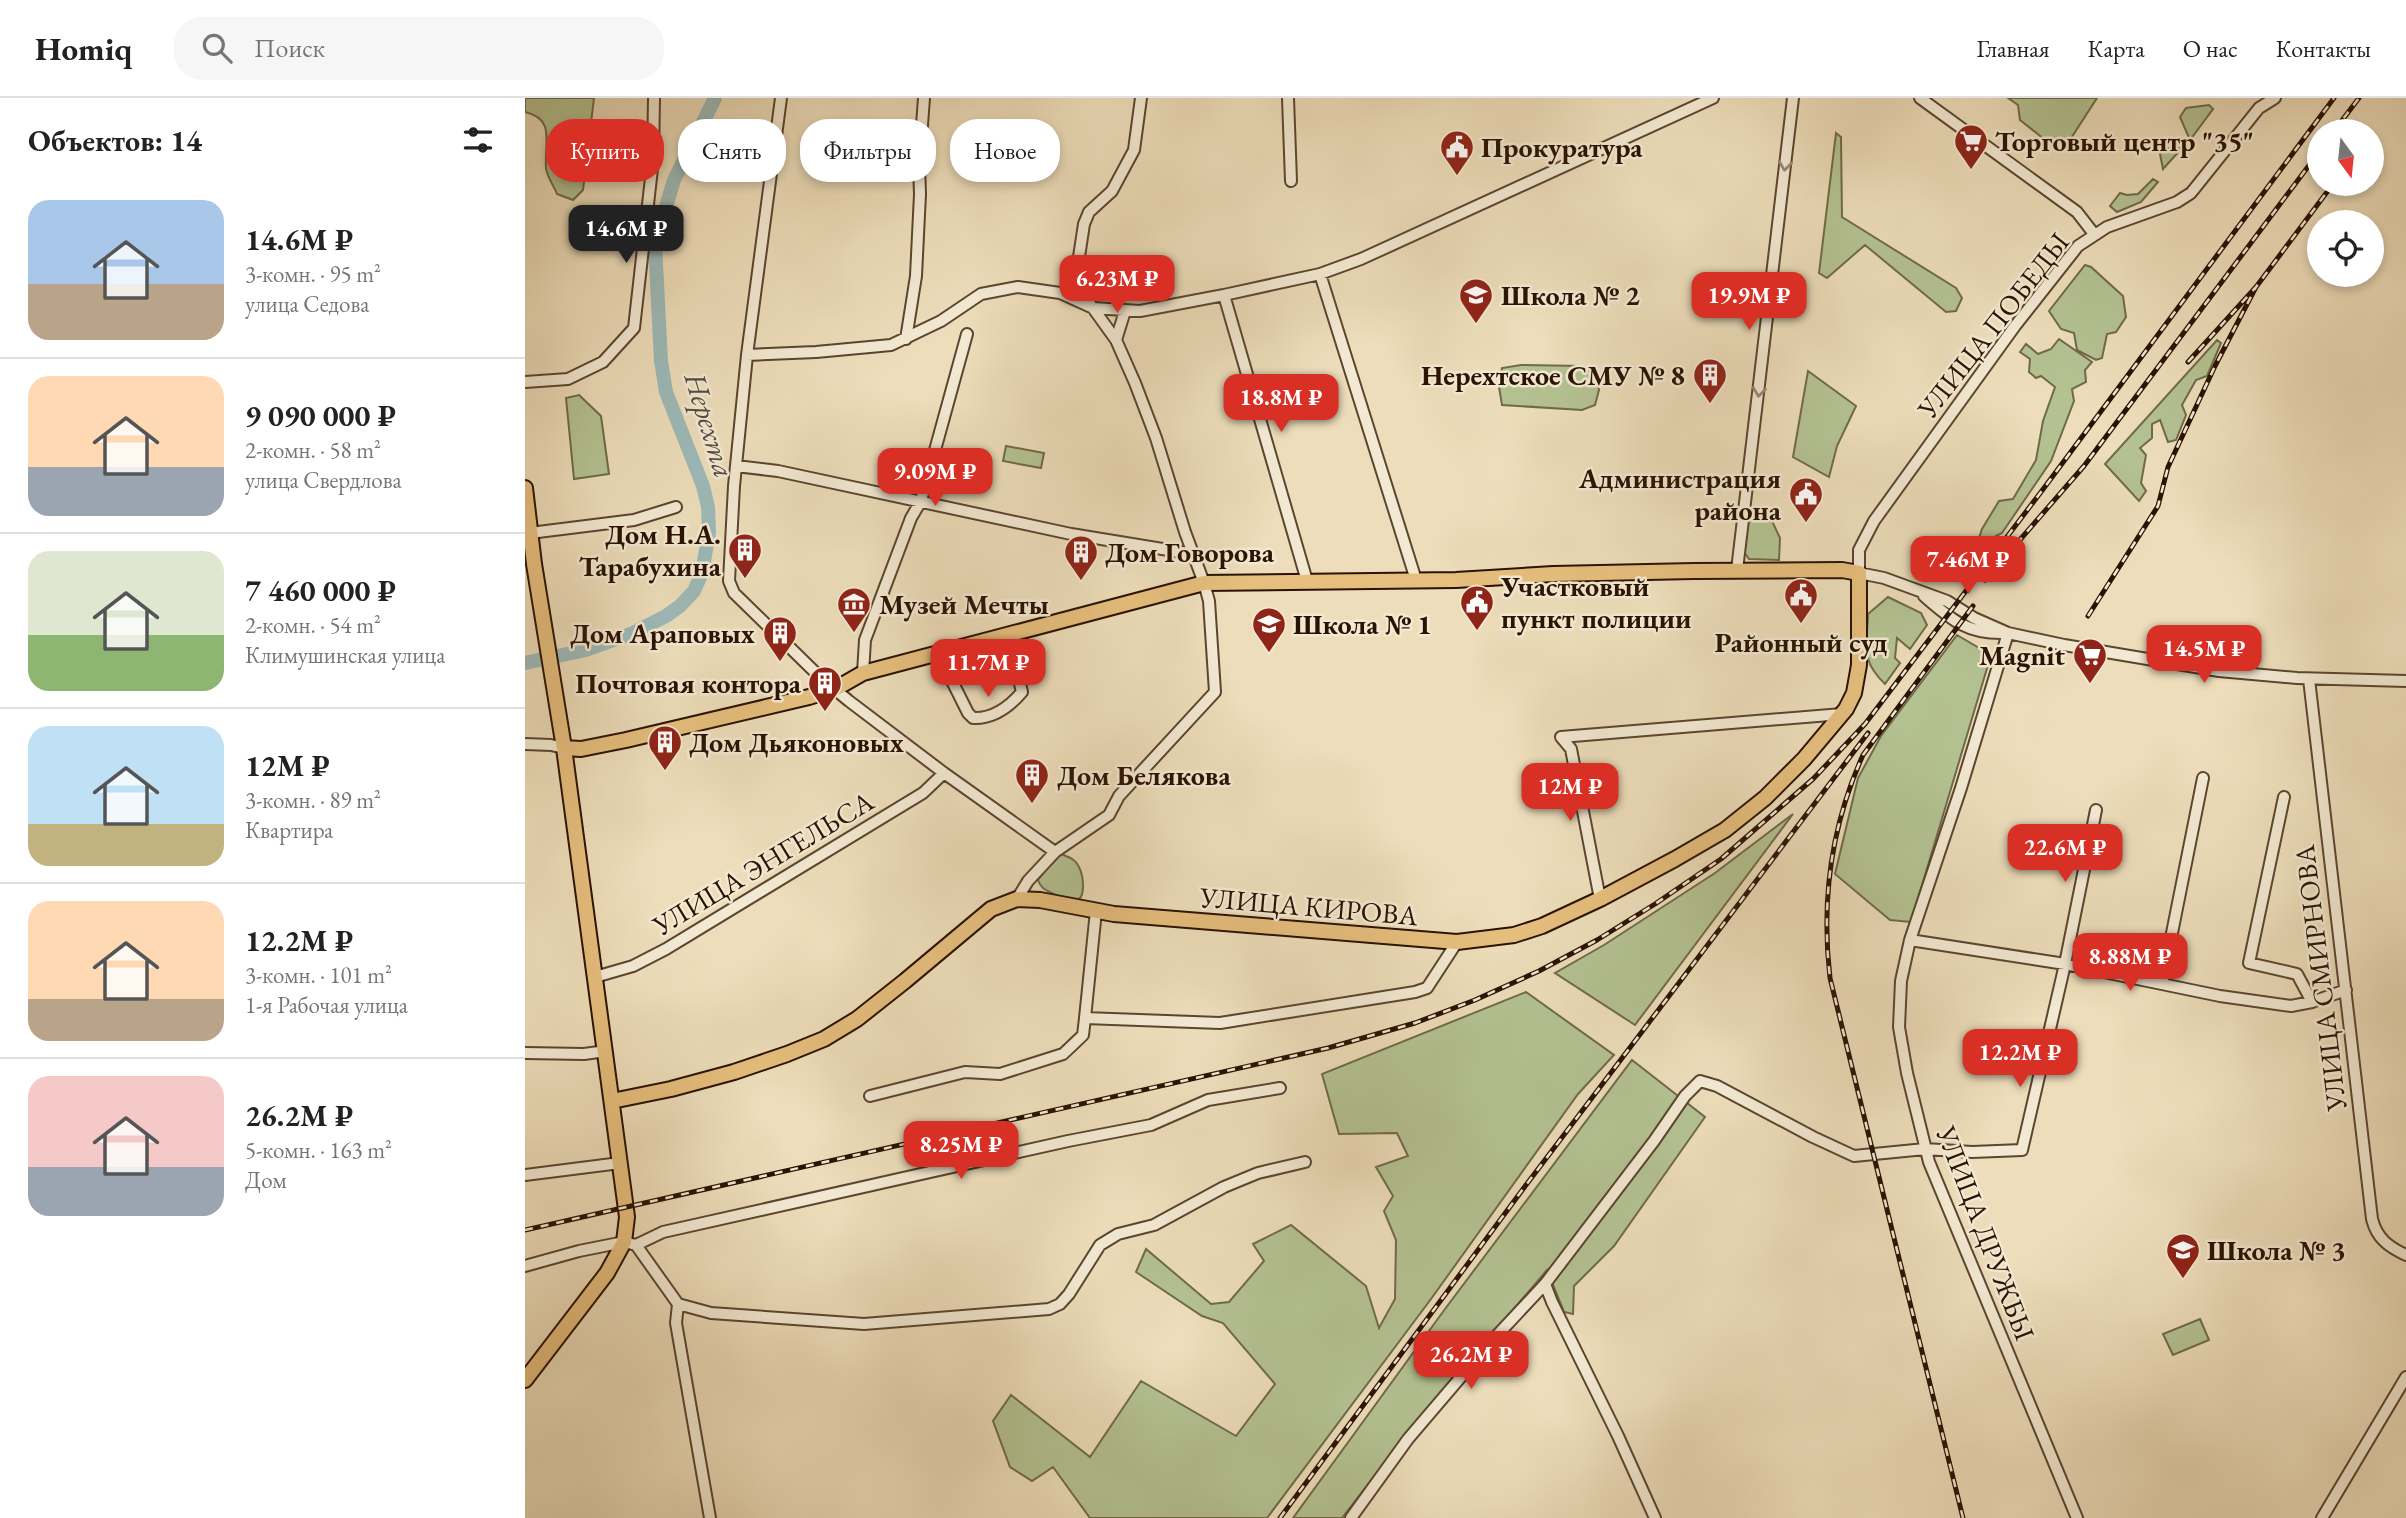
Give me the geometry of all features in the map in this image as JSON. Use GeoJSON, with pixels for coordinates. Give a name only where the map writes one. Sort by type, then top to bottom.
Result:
{"type":"FeatureCollection","features":[{"type":"Feature","properties":{"kind":"main road"},"geometry":{"type":"LineString","coordinates":[[525,488],[596,977],[630,1244],[525,1380]]}},
{"type":"Feature","properties":{"kind":"main road"},"geometry":{"type":"LineString","coordinates":[[564,748],[581,749],[626,740],[809,697],[835,689],[863,673],[1204,583],[1480,579],[1553,574],[1737,570],[1842,570],[1859,573]]}},
{"type":"Feature","properties":{"kind":"main road","name":"УЛИЦА КИРОВА"},"geometry":{"type":"LineString","coordinates":[[1017,899],[1030,898],[1095,911],[1243,926],[1457,942],[1514,935],[1542,926],[1600,899],[1725,830],[1765,798],[1804,759],[1842,713],[1854,693],[1859,665],[1859,573]]}},
{"type":"Feature","properties":{"kind":"main road"},"geometry":{"type":"LineString","coordinates":[[612,1101],[734,1072],[824,1039],[857,1019],[991,909],[1017,899]]}},
{"type":"Feature","properties":{"kind":"street"},"geometry":{"type":"LineString","coordinates":[[654,98],[654,119]]}},
{"type":"Feature","properties":{"kind":"street"},"geometry":{"type":"LineString","coordinates":[[781,98],[747,355],[736,466],[730,587],[835,689],[944,773],[1055,852]]}},
{"type":"Feature","properties":{"kind":"street"},"geometry":{"type":"LineString","coordinates":[[907,339],[916,276],[924,98]]}},
{"type":"Feature","properties":{"kind":"street"},"geometry":{"type":"LineString","coordinates":[[1017,899],[1028,881],[1055,852],[1109,815],[1119,796],[1215,692],[1209,601],[1204,583],[1156,438],[1116,340],[1079,284],[1077,270],[1084,225],[1089,212],[1112,191],[1134,150],[1141,98]]}},
{"type":"Feature","properties":{"kind":"street"},"geometry":{"type":"LineString","coordinates":[[1288,98],[1291,181]]}},
{"type":"Feature","properties":{"kind":"street"},"geometry":{"type":"LineString","coordinates":[[747,355],[891,345],[941,321],[981,294],[1018,287],[1060,293],[1093,308],[1140,311],[1320,274],[1361,259],[1713,98]]}},
{"type":"Feature","properties":{"kind":"street"},"geometry":{"type":"LineString","coordinates":[[1737,570],[1793,98]]}},
{"type":"Feature","properties":{"kind":"street"},"geometry":{"type":"LineString","coordinates":[[1920,98],[2077,212],[2094,234]]}},
{"type":"Feature","properties":{"kind":"street","name":"УЛИЦА ПОБЕДЫ"},"geometry":{"type":"LineString","coordinates":[[1859,573],[1859,550],[1874,521],[2015,327],[2078,246],[2106,227],[2177,202],[2191,193],[2259,108],[2275,98]]}},
{"type":"Feature","properties":{"kind":"street"},"geometry":{"type":"LineString","coordinates":[[525,382],[568,379],[603,362],[634,328],[650,182]]}},
{"type":"Feature","properties":{"kind":"street"},"geometry":{"type":"LineString","coordinates":[[1320,274],[1416,580]]}},
{"type":"Feature","properties":{"kind":"street"},"geometry":{"type":"LineString","coordinates":[[1224,295],[1307,581]]}},
{"type":"Feature","properties":{"kind":"street"},"geometry":{"type":"LineString","coordinates":[[1116,340],[1125,311]]}},
{"type":"Feature","properties":{"kind":"street"},"geometry":{"type":"LineString","coordinates":[[863,673],[865,640],[911,518],[921,501],[967,334]]}},
{"type":"Feature","properties":{"kind":"street"},"geometry":{"type":"LineString","coordinates":[[736,466],[778,471],[1071,534],[1193,554]]}},
{"type":"Feature","properties":{"kind":"street"},"geometry":{"type":"LineString","coordinates":[[530,533],[634,520],[676,507]]}},
{"type":"Feature","properties":{"kind":"street"},"geometry":{"type":"LineString","coordinates":[[1859,573],[1916,589],[1958,625],[1982,633],[2008,633],[2218,671],[2309,679],[2406,681]]}},
{"type":"Feature","properties":{"kind":"street","name":"УЛИЦА ДРУЖБЫ"},"geometry":{"type":"LineString","coordinates":[[2008,633],[1961,788],[1910,940],[1901,981],[1899,1027],[1925,1149],[1944,1202],[2077,1518]]}},
{"type":"Feature","properties":{"kind":"street"},"geometry":{"type":"LineString","coordinates":[[938,653],[968,713],[973,718],[980,718],[1005,709],[1022,692],[1007,634]]}},
{"type":"Feature","properties":{"kind":"street","name":"УЛИЦА СМИРНОВА"},"geometry":{"type":"LineString","coordinates":[[2309,679],[2372,1219],[2374,1230],[2381,1240],[2406,1255]]}},
{"type":"Feature","properties":{"kind":"street"},"geometry":{"type":"LineString","coordinates":[[1600,899],[1571,749],[1561,737],[1842,713]]}},
{"type":"Feature","properties":{"kind":"street"},"geometry":{"type":"LineString","coordinates":[[525,744],[564,748]]}},
{"type":"Feature","properties":{"kind":"street","name":"УЛИЦА ЭНГЕЛЬСА"},"geometry":{"type":"LineString","coordinates":[[596,977],[633,965],[676,943],[923,793],[944,773]]}},
{"type":"Feature","properties":{"kind":"street"},"geometry":{"type":"LineString","coordinates":[[2162,984],[2203,778]]}},
{"type":"Feature","properties":{"kind":"street"},"geometry":{"type":"LineString","coordinates":[[2284,797],[2249,963],[2297,974],[2312,1002]]}},
{"type":"Feature","properties":{"kind":"street"},"geometry":{"type":"LineString","coordinates":[[1351,1518],[1408,1439],[1545,1284],[1685,1096],[1700,1081],[1717,1086],[1813,1138],[1854,1156],[1925,1149],[1972,1152],[2022,1150],[2066,964],[2096,810]]}},
{"type":"Feature","properties":{"kind":"street"},"geometry":{"type":"LineString","coordinates":[[870,1096],[965,1072],[1000,1074],[1063,1054],[1083,1035],[1095,911]]}},
{"type":"Feature","properties":{"kind":"street"},"geometry":{"type":"LineString","coordinates":[[1910,940],[2066,964],[2220,996],[2291,1006],[2346,990]]}},
{"type":"Feature","properties":{"kind":"street"},"geometry":{"type":"LineString","coordinates":[[1084,1018],[1220,1023],[1415,992],[1427,988],[1457,942]]}},
{"type":"Feature","properties":{"kind":"street"},"geometry":{"type":"LineString","coordinates":[[525,1054],[584,1054],[606,1051]]}},
{"type":"Feature","properties":{"kind":"street"},"geometry":{"type":"LineString","coordinates":[[525,1266],[579,1251],[630,1244],[663,1233],[1042,1146],[1151,1125],[1208,1100],[1280,1088]]}},
{"type":"Feature","properties":{"kind":"street"},"geometry":{"type":"LineString","coordinates":[[630,1244],[678,1304],[711,1312],[864,1324],[1049,1309],[1060,1304],[1069,1294],[1100,1245],[1118,1234],[1154,1225],[1224,1187],[1258,1173],[1304,1162]]}},
{"type":"Feature","properties":{"kind":"street"},"geometry":{"type":"LineString","coordinates":[[525,1175],[620,1163]]}},
{"type":"Feature","properties":{"kind":"street"},"geometry":{"type":"LineString","coordinates":[[1545,1284],[1655,1518]]}},
{"type":"Feature","properties":{"kind":"street"},"geometry":{"type":"LineString","coordinates":[[678,1304],[676,1323],[711,1518]]}},
{"type":"Feature","properties":{"kind":"street"},"geometry":{"type":"LineString","coordinates":[[2322,1518],[2402,1391],[2406,1377]]}},
{"type":"Feature","properties":{"kind":"green space"},"geometry":{"type":"Polygon","coordinates":[[[525,98],[594,98],[591,119],[546,119],[546,133],[541,120],[525,112],[525,98]]]}},
{"type":"Feature","properties":{"kind":"green space"},"geometry":{"type":"Polygon","coordinates":[[[2008,98],[2097,98],[2066,146],[2054,147],[2020,120],[2018,105],[2008,98]]]}},
{"type":"Feature","properties":{"kind":"green space"},"geometry":{"type":"Polygon","coordinates":[[[2209,105],[2213,109],[2190,140],[2180,117],[2186,108],[2209,105]]]}},
{"type":"Feature","properties":{"kind":"green space"},"geometry":{"type":"Polygon","coordinates":[[[1836,133],[1841,137],[1842,217],[1956,288],[1962,298],[1956,311],[1946,312],[1865,245],[1827,278],[1819,273],[1836,133]]]}},
{"type":"Feature","properties":{"kind":"green space"},"geometry":{"type":"Polygon","coordinates":[[[2182,148],[2163,169],[2159,149],[2182,148]]]}},
{"type":"Feature","properties":{"kind":"green space"},"geometry":{"type":"Polygon","coordinates":[[[2153,179],[2158,182],[2141,202],[2117,212],[2110,206],[2120,193],[2138,194],[2153,179]]]}},
{"type":"Feature","properties":{"kind":"green space"},"geometry":{"type":"Polygon","coordinates":[[[551,182],[584,182],[583,190],[573,200],[557,194],[551,182]]]}},
{"type":"Feature","properties":{"kind":"green space"},"geometry":{"type":"Polygon","coordinates":[[[2085,265],[2091,267],[2123,296],[2126,317],[2116,332],[2107,334],[2102,358],[2096,360],[2077,350],[2074,333],[2061,329],[2049,311],[2085,265]]]}},
{"type":"Feature","properties":{"kind":"green space"},"geometry":{"type":"Polygon","coordinates":[[[2059,339],[2092,362],[2085,370],[2086,382],[2072,389],[2074,401],[2051,461],[2002,533],[1996,536],[1982,562],[1968,571],[1982,529],[1999,501],[2013,499],[2036,460],[2043,421],[2055,387],[2041,376],[2036,378],[2029,372],[2030,359],[2020,352],[2026,344],[2038,354],[2051,349],[2059,339]]]}},
{"type":"Feature","properties":{"kind":"green space"},"geometry":{"type":"Polygon","coordinates":[[[2217,340],[2221,343],[2207,376],[2196,380],[2182,405],[2186,415],[2176,440],[2168,442],[2160,420],[2152,424],[2152,438],[2140,448],[2146,455],[2141,483],[2146,491],[2139,501],[2105,464],[2217,340]]]}},
{"type":"Feature","properties":{"kind":"green space"},"geometry":{"type":"Polygon","coordinates":[[[1521,365],[1582,366],[1596,374],[1599,390],[1595,405],[1582,410],[1502,405],[1499,387],[1502,368],[1521,365]]]}},
{"type":"Feature","properties":{"kind":"green space"},"geometry":{"type":"Polygon","coordinates":[[[1808,371],[1856,406],[1837,446],[1829,477],[1793,457],[1808,371]]]}},
{"type":"Feature","properties":{"kind":"green space"},"geometry":{"type":"Polygon","coordinates":[[[579,395],[601,416],[609,474],[574,479],[566,398],[579,395]]]}},
{"type":"Feature","properties":{"kind":"green space"},"geometry":{"type":"Polygon","coordinates":[[[1006,446],[1044,453],[1041,468],[1003,461],[1006,446]]]}},
{"type":"Feature","properties":{"kind":"green space"},"geometry":{"type":"Polygon","coordinates":[[[1748,519],[1772,521],[1780,538],[1779,560],[1749,559],[1744,552],[1748,519]]]}},
{"type":"Feature","properties":{"kind":"green space"},"geometry":{"type":"Polygon","coordinates":[[[1888,597],[1921,613],[1927,625],[1910,649],[1897,638],[1895,658],[1900,663],[1885,684],[1868,660],[1866,644],[1868,614],[1888,597]]]}},
{"type":"Feature","properties":{"kind":"green space"},"geometry":{"type":"Polygon","coordinates":[[[1957,635],[1991,655],[1911,922],[1890,920],[1835,874],[1858,778],[1881,736],[1957,635]]]}},
{"type":"Feature","properties":{"kind":"green space"},"geometry":{"type":"Polygon","coordinates":[[[1793,814],[1635,1025],[1555,973],[1604,945],[1715,873],[1793,814]]]}},
{"type":"Feature","properties":{"kind":"green space"},"geometry":{"type":"Polygon","coordinates":[[[1061,854],[1078,864],[1083,891],[1075,901],[1046,890],[1038,880],[1056,856],[1061,854]]]}},
{"type":"Feature","properties":{"kind":"green space"},"geometry":{"type":"Polygon","coordinates":[[[1526,992],[1614,1055],[1578,1094],[1431,1299],[1267,1518],[1090,1518],[1053,1467],[1032,1481],[1010,1467],[993,1421],[1011,1395],[1090,1457],[1141,1381],[1236,1436],[1275,1384],[1223,1323],[1202,1316],[1136,1272],[1146,1249],[1211,1304],[1229,1302],[1264,1261],[1253,1244],[1291,1225],[1366,1286],[1379,1328],[1395,1299],[1396,1240],[1384,1211],[1393,1196],[1376,1167],[1408,1156],[1397,1133],[1339,1134],[1322,1074],[1526,992]]]}},
{"type":"Feature","properties":{"kind":"green space"},"geometry":{"type":"Polygon","coordinates":[[[1632,1060],[1705,1117],[1614,1246],[1574,1286],[1573,1314],[1564,1312],[1547,1270],[1406,1435],[1342,1518],[1293,1518],[1445,1309],[1632,1060]]]}},
{"type":"Feature","properties":{"kind":"green space"},"geometry":{"type":"Polygon","coordinates":[[[2200,1319],[2209,1340],[2173,1355],[2163,1334],[2200,1319]]]}},
{"type":"Feature","properties":{"kind":"waterway","name":"Нерехта"},"geometry":{"type":"LineString","coordinates":[[525,663],[586,650],[633,633],[680,606],[694,591],[702,573],[709,532],[708,507],[703,486],[666,392],[661,361],[655,244],[674,180],[715,98]]}},
{"type":"Feature","properties":{"kind":"railway"},"geometry":{"type":"LineString","coordinates":[[525,1230],[1328,1048],[1415,1023],[1539,971],[1597,940],[1655,904],[1721,859],[1813,779],[1865,724],[2334,98]]}},
{"type":"Feature","properties":{"kind":"railway"},"geometry":{"type":"LineString","coordinates":[[2343,119],[2359,98]]}},
{"type":"Feature","properties":{"kind":"railway"},"geometry":{"type":"LineString","coordinates":[[1985,580],[2084,466],[2307,168]]}},
{"type":"Feature","properties":{"kind":"railway"},"geometry":{"type":"LineString","coordinates":[[2188,362],[2256,287],[2324,196]]}},
{"type":"Feature","properties":{"kind":"railway"},"geometry":{"type":"LineString","coordinates":[[2088,616],[2158,506],[2168,467],[2215,366],[2256,287]]}},
{"type":"Feature","properties":{"kind":"railway"},"geometry":{"type":"LineString","coordinates":[[1963,1518],[1830,978],[1827,921],[1836,836],[1863,755],[1973,606]]}},
{"type":"Feature","properties":{"kind":"railway"},"geometry":{"type":"LineString","coordinates":[[1280,1518],[1526,1185],[1868,733]]}},
{"type":"Feature","properties":{"kind":"place","name":"Торговый центр \"35\""},"geometry":{"type":"Point","coordinates":[1971,171]}},
{"type":"Feature","properties":{"kind":"place","name":"Прокуратура"},"geometry":{"type":"Point","coordinates":[1457,177]}},
{"type":"Feature","properties":{"kind":"place","name":"Школа № 2"},"geometry":{"type":"Point","coordinates":[1476,325]}},
{"type":"Feature","properties":{"kind":"place","name":"Нерехтское СМУ № 8"},"geometry":{"type":"Point","coordinates":[1710,405]}},
{"type":"Feature","properties":{"kind":"place","name":"Администрация района"},"geometry":{"type":"Point","coordinates":[1806,524]}},
{"type":"Feature","properties":{"kind":"place","name":"Дом Н.А. Тарабухина"},"geometry":{"type":"Point","coordinates":[745,580]}},
{"type":"Feature","properties":{"kind":"place","name":"Дом Говорова"},"geometry":{"type":"Point","coordinates":[1081,582]}},
{"type":"Feature","properties":{"kind":"place","name":"Районный суд"},"geometry":{"type":"Point","coordinates":[1801,625]}},
{"type":"Feature","properties":{"kind":"place","name":"Участковый пункт полиции"},"geometry":{"type":"Point","coordinates":[1477,632]}},
{"type":"Feature","properties":{"kind":"place","name":"Музей Мечты"},"geometry":{"type":"Point","coordinates":[854,634]}},
{"type":"Feature","properties":{"kind":"place","name":"Школа № 1"},"geometry":{"type":"Point","coordinates":[1269,654]}},
{"type":"Feature","properties":{"kind":"place","name":"Дом Араповых"},"geometry":{"type":"Point","coordinates":[780,663]}},
{"type":"Feature","properties":{"kind":"place","name":"Magnit"},"geometry":{"type":"Point","coordinates":[2090,685]}},
{"type":"Feature","properties":{"kind":"place","name":"Почтовая контора"},"geometry":{"type":"Point","coordinates":[825,713]}},
{"type":"Feature","properties":{"kind":"place","name":"Дом Дьяконовых"},"geometry":{"type":"Point","coordinates":[665,772]}},
{"type":"Feature","properties":{"kind":"place","name":"Дом Белякова"},"geometry":{"type":"Point","coordinates":[1032,805]}},
{"type":"Feature","properties":{"kind":"place","name":"Школа № 3"},"geometry":{"type":"Point","coordinates":[2183,1280]}}]}
